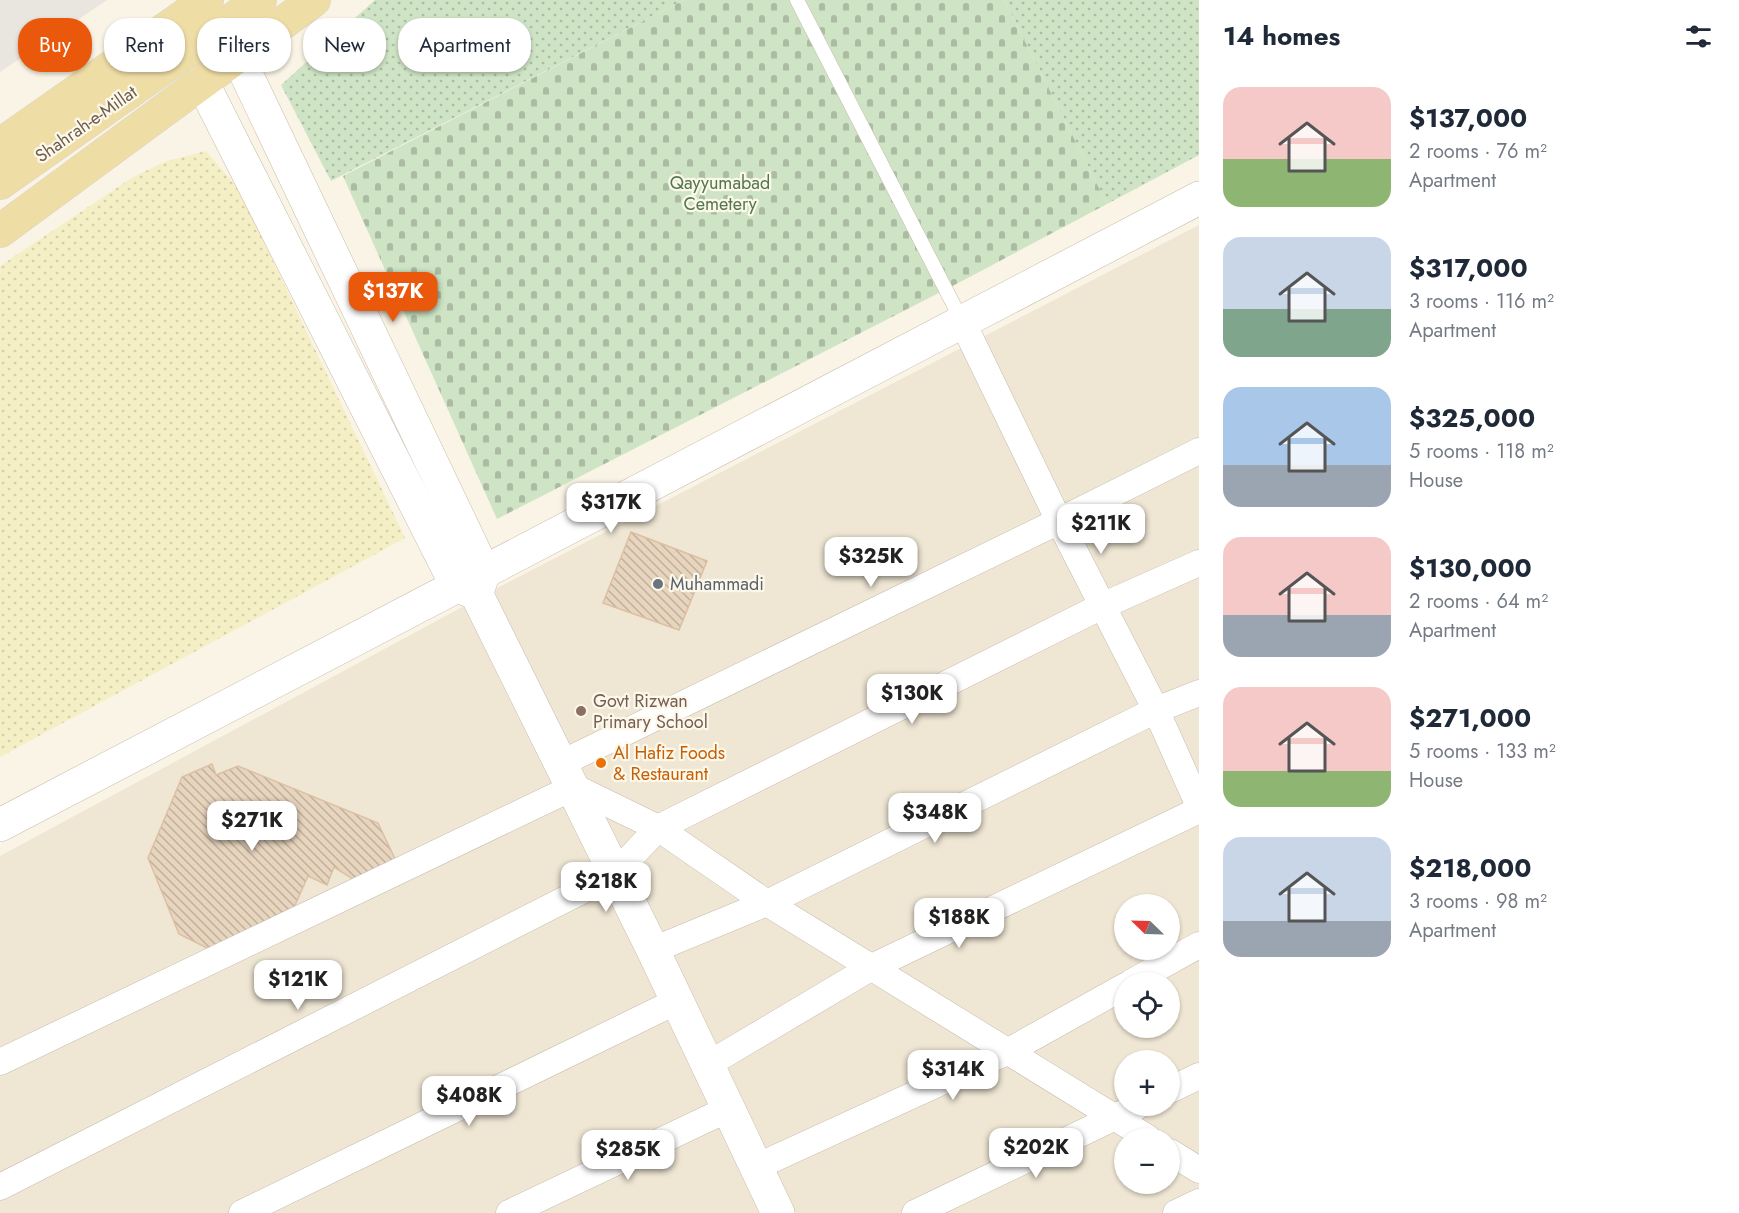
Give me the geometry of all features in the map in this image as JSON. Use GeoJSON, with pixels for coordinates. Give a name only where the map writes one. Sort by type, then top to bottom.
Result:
{"type":"FeatureCollection","features":[{"type":"Feature","properties":{"kind":"main road"},"geometry":{"type":"LineString","coordinates":[[0,145],[207,0]]}},
{"type":"Feature","properties":{"kind":"main road","name":"Shahrah-e-Millat"},"geometry":{"type":"LineString","coordinates":[[0,183],[260,0]]}},
{"type":"Feature","properties":{"kind":"main road"},"geometry":{"type":"LineString","coordinates":[[290,18],[314,0]]}},
{"type":"Feature","properties":{"kind":"main road"},"geometry":{"type":"LineString","coordinates":[[0,231],[216,72]]}},
{"type":"Feature","properties":{"kind":"street"},"geometry":{"type":"LineString","coordinates":[[245,72],[472,584]]}},
{"type":"Feature","properties":{"kind":"street"},"geometry":{"type":"LineString","coordinates":[[202,82],[472,584],[568,775],[756,1167],[769,1210]]}},
{"type":"Feature","properties":{"kind":"street"},"geometry":{"type":"LineString","coordinates":[[0,825],[472,584],[1199,198]]}},
{"type":"Feature","properties":{"kind":"street"},"geometry":{"type":"LineString","coordinates":[[707,1065],[872,967],[1199,808],[1156,710],[1059,521],[963,322]]}},
{"type":"Feature","properties":{"kind":"street"},"geometry":{"type":"LineString","coordinates":[[0,1062],[568,775],[1199,451]]}},
{"type":"Feature","properties":{"kind":"street"},"geometry":{"type":"LineString","coordinates":[[0,1187],[615,874],[658,828],[1102,606],[1199,563]]}},
{"type":"Feature","properties":{"kind":"street"},"geometry":{"type":"LineString","coordinates":[[653,950],[767,903],[1156,710],[1199,693]]}},
{"type":"Feature","properties":{"kind":"street"},"geometry":{"type":"LineString","coordinates":[[568,775],[658,828],[767,903],[1130,1128]]}},
{"type":"Feature","properties":{"kind":"street"},"geometry":{"type":"LineString","coordinates":[[1150,972],[1199,945]]}},
{"type":"Feature","properties":{"kind":"street"},"geometry":{"type":"LineString","coordinates":[[756,1167],[1007,1052],[1114,993]]}},
{"type":"Feature","properties":{"kind":"street"},"geometry":{"type":"LineString","coordinates":[[242,1213],[677,1001]]}},
{"type":"Feature","properties":{"kind":"street"},"geometry":{"type":"LineString","coordinates":[[1180,1085],[1199,1076]]}},
{"type":"Feature","properties":{"kind":"street"},"geometry":{"type":"LineString","coordinates":[[509,1213],[728,1109]]}},
{"type":"Feature","properties":{"kind":"street"},"geometry":{"type":"LineString","coordinates":[[915,1213],[1117,1116]]}},
{"type":"Feature","properties":{"kind":"street"},"geometry":{"type":"LineString","coordinates":[[1180,1158],[1199,1170]]}},
{"type":"Feature","properties":{"kind":"street"},"geometry":{"type":"LineString","coordinates":[[1176,1213],[1199,1202]]}},
{"type":"Feature","properties":{"kind":"lane"},"geometry":{"type":"LineString","coordinates":[[797,0],[963,322]]}},
{"type":"Feature","properties":{"kind":"shaded area"},"geometry":{"type":"Polygon","coordinates":[[[0,0],[107,0],[80,18],[18,18],[18,60],[0,72],[0,0]]]}},
{"type":"Feature","properties":{"kind":"shaded area"},"geometry":{"type":"Polygon","coordinates":[[[1199,225],[1199,1213],[0,1213],[0,856],[505,584],[1199,225]]]}},
{"type":"Feature","properties":{"kind":"green space"},"geometry":{"type":"Polygon","coordinates":[[[375,0],[684,0],[331,181],[281,85],[303,65],[303,72],[386,72],[386,18],[355,18],[375,0]]]}},
{"type":"Feature","properties":{"kind":"green space","name":"Qayyumabad Cemetery"},"geometry":{"type":"Polygon","coordinates":[[[684,0],[1004,0],[1107,204],[964,280],[497,519],[343,176],[684,0]]]}},
{"type":"Feature","properties":{"kind":"green space"},"geometry":{"type":"Polygon","coordinates":[[[1004,0],[1199,0],[1199,155],[1107,204],[1004,0]]]}},
{"type":"Feature","properties":{"kind":"sand"},"geometry":{"type":"Polygon","coordinates":[[[206,151],[239,190],[405,538],[0,757],[0,266],[133,177],[167,161],[206,151]]]}},
{"type":"Feature","properties":{"kind":"building"},"geometry":{"type":"Polygon","coordinates":[[[631,532],[707,561],[679,630],[603,603],[631,532]]]}},
{"type":"Feature","properties":{"kind":"building"},"geometry":{"type":"Polygon","coordinates":[[[212,764],[216,775],[238,766],[378,823],[396,861],[356,881],[334,867],[327,885],[308,876],[292,912],[209,949],[179,934],[148,858],[182,777],[212,764]]]}},
{"type":"Feature","properties":{"kind":"place","name":"Muhammadi"},"geometry":{"type":"Point","coordinates":[658,584]}},
{"type":"Feature","properties":{"kind":"place","name":"Govt Rizwan Primary School"},"geometry":{"type":"Point","coordinates":[581,711]}},
{"type":"Feature","properties":{"kind":"place","name":"Al Hafiz Foods & Restaurant"},"geometry":{"type":"Point","coordinates":[601,763]}}]}
